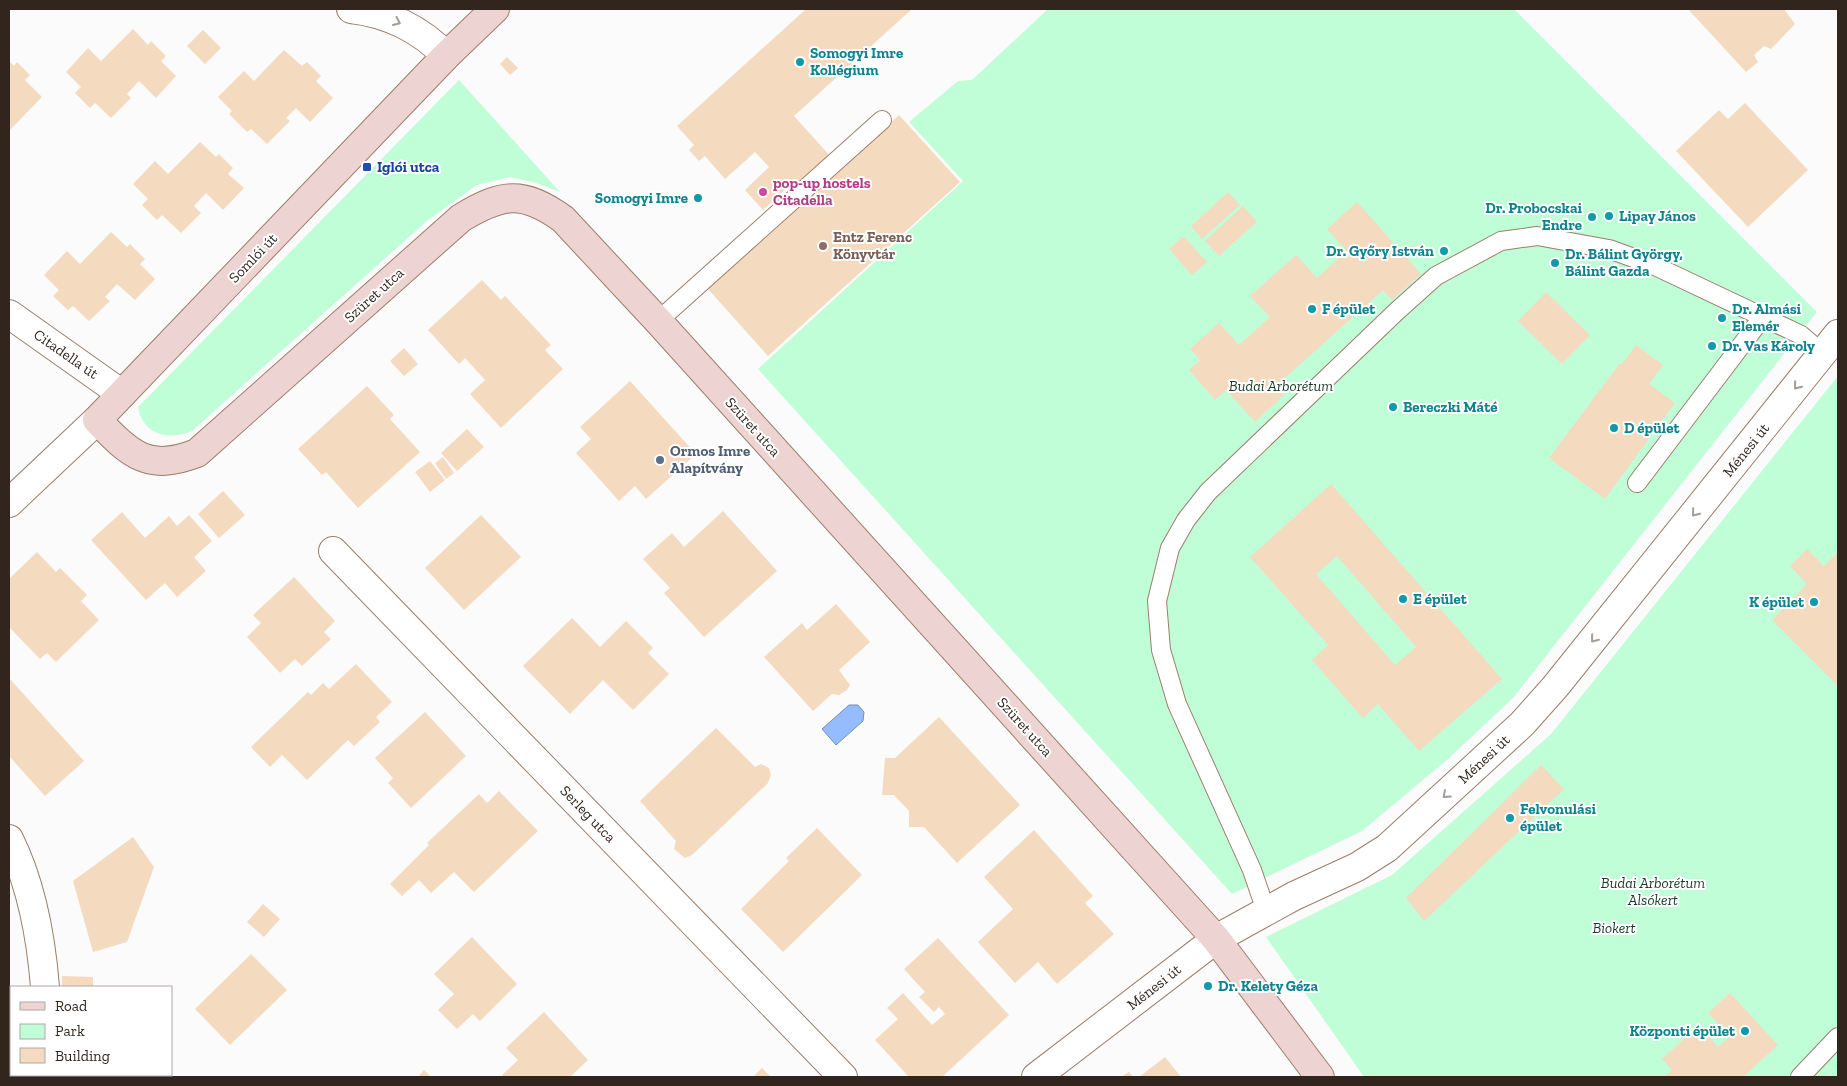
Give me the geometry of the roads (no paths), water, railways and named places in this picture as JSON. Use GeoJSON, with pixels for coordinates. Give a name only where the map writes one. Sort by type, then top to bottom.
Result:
{"type":"FeatureCollection","features":[{"type":"Feature","properties":{"kind":"street"},"geometry":{"type":"LineString","coordinates":[[350,9],[374,11],[413,29],[431,40],[446,56]]}},
{"type":"Feature","properties":{"kind":"street","name":"Somlói út"},"geometry":{"type":"LineString","coordinates":[[9,503],[97,420],[446,56],[495,9]]}},
{"type":"Feature","properties":{"kind":"street","name":"Szüret utca"},"geometry":{"type":"LineString","coordinates":[[97,420],[125,448],[144,458],[158,462],[177,461],[198,453],[461,218],[495,199],[512,198],[531,201],[548,208],[563,219],[658,321],[1216,939],[1320,1077]]}},
{"type":"Feature","properties":{"kind":"street","name":"Citadella út"},"geometry":{"type":"LineString","coordinates":[[9,314],[122,394]]}},
{"type":"Feature","properties":{"kind":"street","name":"Ménesi út"},"geometry":{"type":"LineString","coordinates":[[1036,1077],[1216,939],[1294,896],[1357,867],[1386,848],[1522,724],[1555,687],[1830,344]]}},
{"type":"Feature","properties":{"kind":"street","name":"Serleg utca"},"geometry":{"type":"LineString","coordinates":[[333,551],[843,1077]]}},
{"type":"Feature","properties":{"kind":"street"},"geometry":{"type":"LineString","coordinates":[[9,839],[29,894],[41,941],[45,986]]}},
{"type":"Feature","properties":{"kind":"lane"},"geometry":{"type":"LineString","coordinates":[[658,321],[882,120]]}},
{"type":"Feature","properties":{"kind":"lane"},"geometry":{"type":"LineString","coordinates":[[1266,912],[1252,870],[1177,704],[1161,650],[1157,600],[1170,548],[1186,520],[1208,492],[1397,310],[1436,276],[1501,241],[1537,236],[1609,249],[1653,265],[1801,335],[1830,344]]}},
{"type":"Feature","properties":{"kind":"lane"},"geometry":{"type":"LineString","coordinates":[[1637,483],[1762,318]]}},
{"type":"Feature","properties":{"kind":"lane"},"geometry":{"type":"LineString","coordinates":[[1800,1077],[1838,1037]]}},
{"type":"Feature","properties":{"kind":"water"},"geometry":{"type":"Polygon","coordinates":[[[849,705],[858,705],[864,712],[863,721],[836,745],[822,729],[849,705]]]}},
{"type":"Feature","properties":{"kind":"place","name":"Somogyi Imre Kollégium"},"geometry":{"type":"Point","coordinates":[800,62]}},
{"type":"Feature","properties":{"kind":"place","name":"Iglói utca"},"geometry":{"type":"Point","coordinates":[367,167]}},
{"type":"Feature","properties":{"kind":"place","name":"pop-up hostels Citadella"},"geometry":{"type":"Point","coordinates":[763,192]}},
{"type":"Feature","properties":{"kind":"place","name":"Somogyi Imre"},"geometry":{"type":"Point","coordinates":[698,198]}},
{"type":"Feature","properties":{"kind":"place","name":"Lipay János"},"geometry":{"type":"Point","coordinates":[1609,216]}},
{"type":"Feature","properties":{"kind":"place","name":"Dr. Probocskai Endre"},"geometry":{"type":"Point","coordinates":[1592,217]}},
{"type":"Feature","properties":{"kind":"place","name":"Entz Ferenc Könyvtár"},"geometry":{"type":"Point","coordinates":[823,246]}},
{"type":"Feature","properties":{"kind":"place","name":"Dr. Győry István"},"geometry":{"type":"Point","coordinates":[1444,251]}},
{"type":"Feature","properties":{"kind":"place","name":"Dr. Bálint György, Bálint Gazda"},"geometry":{"type":"Point","coordinates":[1555,263]}},
{"type":"Feature","properties":{"kind":"place","name":"F épület"},"geometry":{"type":"Point","coordinates":[1312,309]}},
{"type":"Feature","properties":{"kind":"place","name":"Dr. Almási Elemér"},"geometry":{"type":"Point","coordinates":[1722,318]}},
{"type":"Feature","properties":{"kind":"place","name":"Dr. Vas Károly"},"geometry":{"type":"Point","coordinates":[1712,346]}},
{"type":"Feature","properties":{"kind":"place","name":"Bereczki Máté"},"geometry":{"type":"Point","coordinates":[1393,407]}},
{"type":"Feature","properties":{"kind":"place","name":"D épület"},"geometry":{"type":"Point","coordinates":[1614,428]}},
{"type":"Feature","properties":{"kind":"place","name":"Ormos Imre Alapítvány"},"geometry":{"type":"Point","coordinates":[660,460]}},
{"type":"Feature","properties":{"kind":"place","name":"E épület"},"geometry":{"type":"Point","coordinates":[1403,599]}},
{"type":"Feature","properties":{"kind":"place","name":"K épület"},"geometry":{"type":"Point","coordinates":[1814,602]}},
{"type":"Feature","properties":{"kind":"place","name":"Felvonulási épület"},"geometry":{"type":"Point","coordinates":[1510,818]}},
{"type":"Feature","properties":{"kind":"place","name":"Dr. Kelety Géza"},"geometry":{"type":"Point","coordinates":[1208,986]}},
{"type":"Feature","properties":{"kind":"place","name":"Központi épület"},"geometry":{"type":"Point","coordinates":[1745,1031]}},
{"type":"Feature","properties":{"kind":"park label","name":"Budai Arborétum"},"geometry":{"type":"Point","coordinates":[1281,386]}},
{"type":"Feature","properties":{"kind":"park label","name":"Budai Arborétum Alsókert"},"geometry":{"type":"Point","coordinates":[1653,892]}},
{"type":"Feature","properties":{"kind":"park label","name":"Biokert"},"geometry":{"type":"Point","coordinates":[1614,928]}}]}
